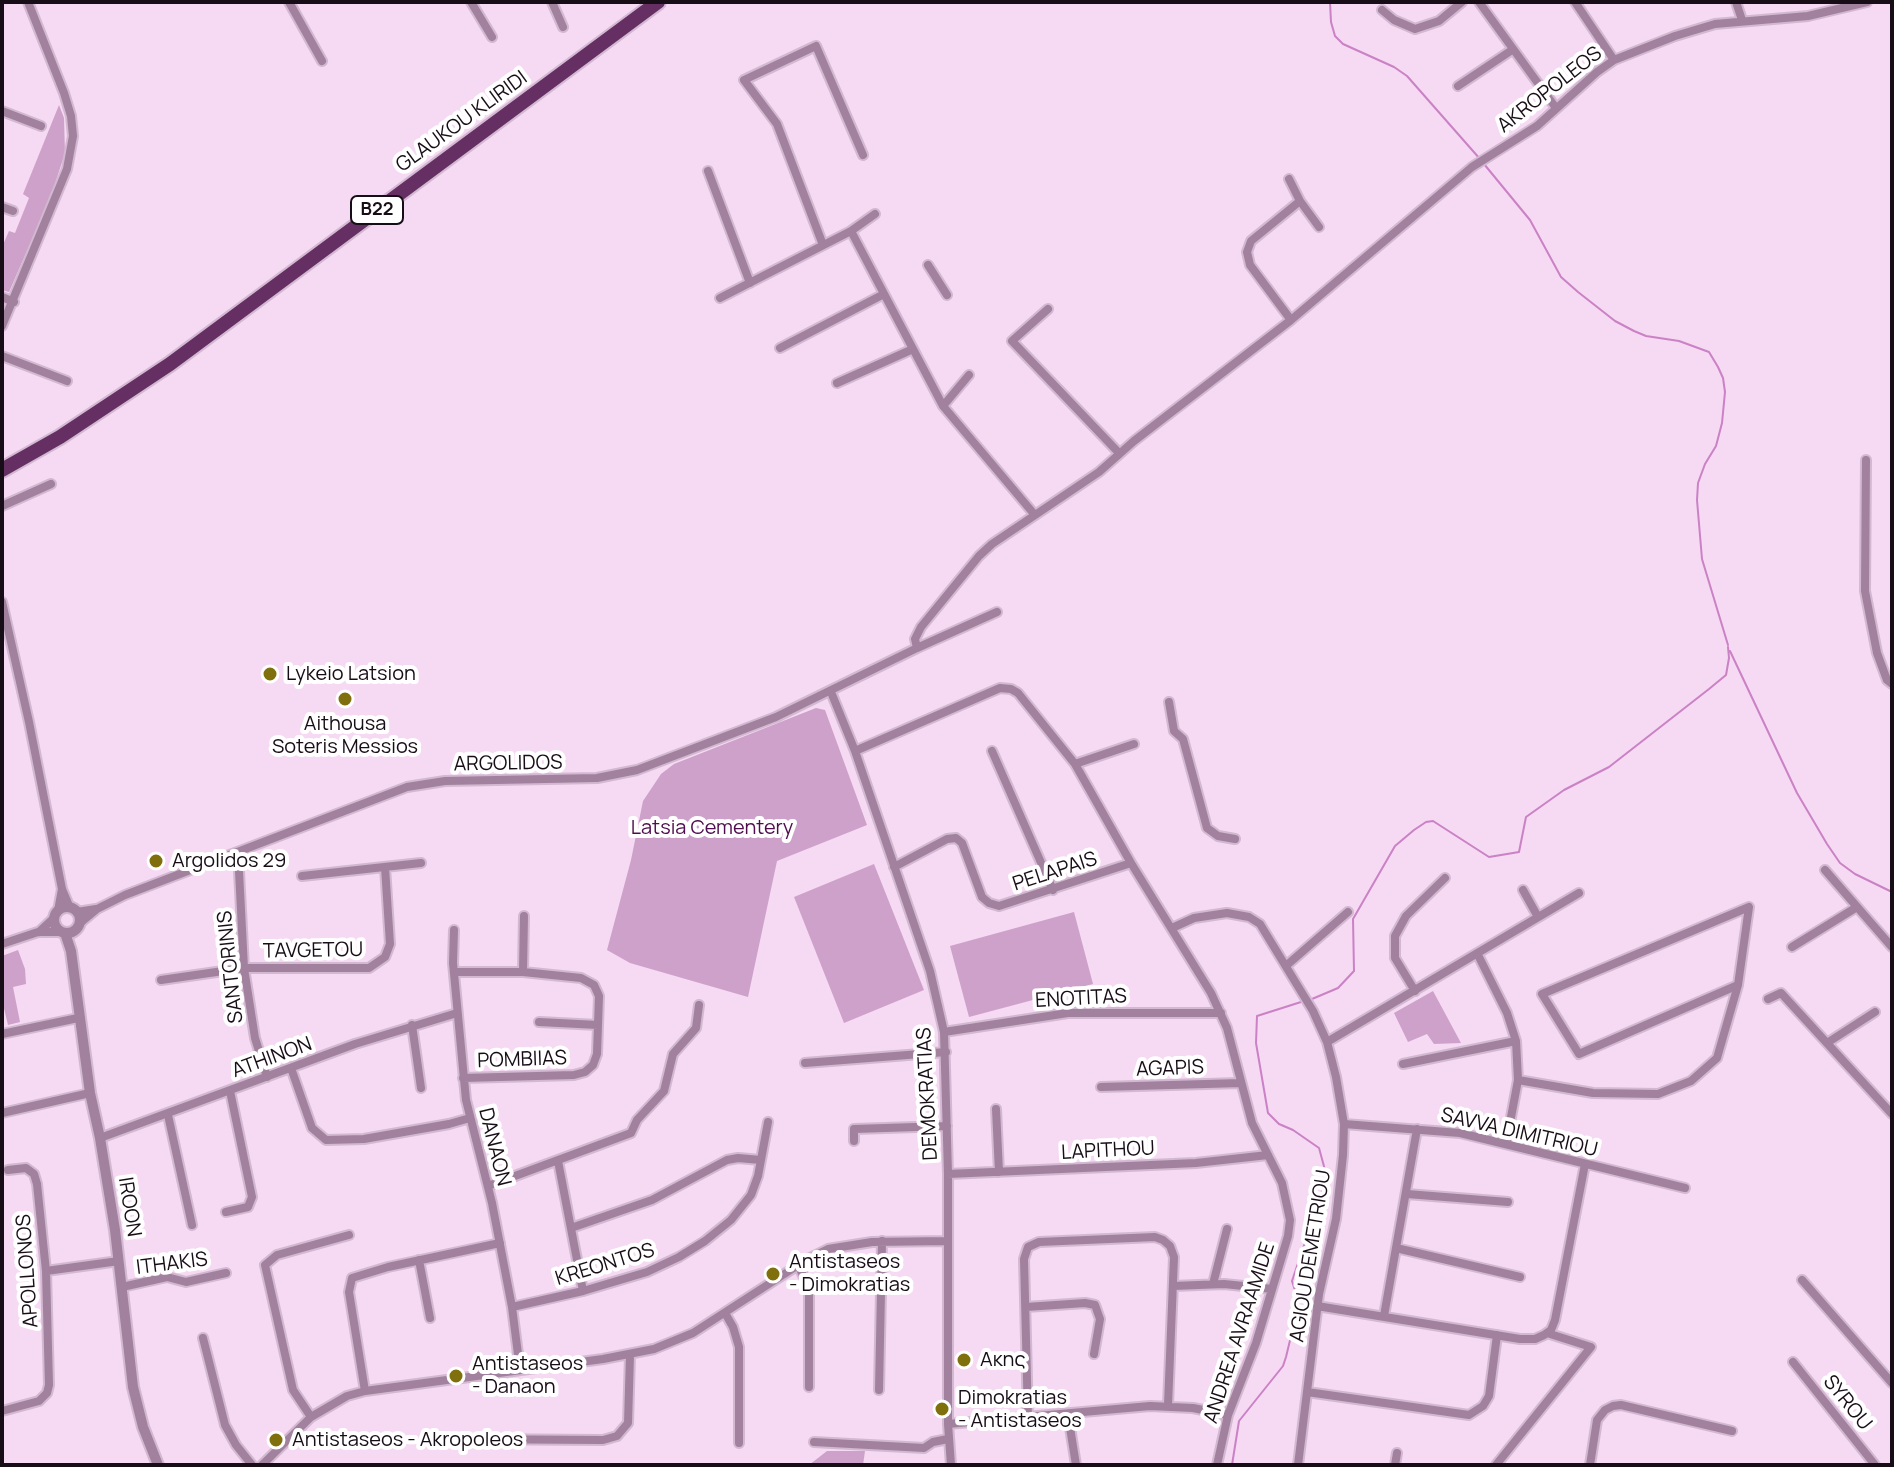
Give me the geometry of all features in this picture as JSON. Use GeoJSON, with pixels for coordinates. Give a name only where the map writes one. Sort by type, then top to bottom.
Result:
{"type":"FeatureCollection","features":[{"type":"Feature","properties":{"kind":"main road","name":"GLAUKOU KLIRIDI"},"geometry":{"type":"LineString","coordinates":[[2,470],[170,364],[658,2]]}},
{"type":"Feature","properties":{"kind":"main road","name":"GLAUKOU KLIRIDI"},"geometry":{"type":"LineString","coordinates":[[2,461],[94,413]]}},
{"type":"Feature","properties":{"kind":"street"},"geometry":{"type":"LineString","coordinates":[[2,326],[67,169],[73,136],[64,93],[28,2]]}},
{"type":"Feature","properties":{"kind":"street"},"geometry":{"type":"LineString","coordinates":[[289,2],[322,61]]}},
{"type":"Feature","properties":{"kind":"street"},"geometry":{"type":"LineString","coordinates":[[471,2],[492,37]]}},
{"type":"Feature","properties":{"kind":"street"},"geometry":{"type":"LineString","coordinates":[[552,2],[563,27]]}},
{"type":"Feature","properties":{"kind":"street"},"geometry":{"type":"LineString","coordinates":[[1382,10],[1394,20],[1415,29],[1439,21],[1462,2]]}},
{"type":"Feature","properties":{"kind":"street"},"geometry":{"type":"LineString","coordinates":[[1479,2],[1556,108]]}},
{"type":"Feature","properties":{"kind":"street"},"geometry":{"type":"LineString","coordinates":[[1575,2],[1614,60]]}},
{"type":"Feature","properties":{"kind":"street"},"geometry":{"type":"LineString","coordinates":[[1736,2],[1742,20]]}},
{"type":"Feature","properties":{"kind":"street","name":"AKROPOLEOS"},"geometry":{"type":"LineString","coordinates":[[917,648],[915,639],[919,631],[979,556],[1034,514],[1089,479],[1291,320],[1477,164],[1537,126],[1589,78],[1614,60],[1684,33],[1742,20],[1808,16],[1867,2]]}},
{"type":"Feature","properties":{"kind":"street"},"geometry":{"type":"LineString","coordinates":[[823,245],[777,124],[744,80],[816,46],[863,155]]}},
{"type":"Feature","properties":{"kind":"street"},"geometry":{"type":"LineString","coordinates":[[1458,86],[1512,50]]}},
{"type":"Feature","properties":{"kind":"street"},"geometry":{"type":"LineString","coordinates":[[2,111],[41,126]]}},
{"type":"Feature","properties":{"kind":"street"},"geometry":{"type":"LineString","coordinates":[[708,171],[750,283]]}},
{"type":"Feature","properties":{"kind":"street"},"geometry":{"type":"LineString","coordinates":[[1289,179],[1319,227]]}},
{"type":"Feature","properties":{"kind":"street"},"geometry":{"type":"LineString","coordinates":[[1291,320],[1250,265],[1247,252],[1251,241],[1300,201]]}},
{"type":"Feature","properties":{"kind":"street"},"geometry":{"type":"LineString","coordinates":[[2,207],[13,211]]}},
{"type":"Feature","properties":{"kind":"street"},"geometry":{"type":"LineString","coordinates":[[720,298],[851,231],[875,214]]}},
{"type":"Feature","properties":{"kind":"street"},"geometry":{"type":"LineString","coordinates":[[851,231],[943,406],[1034,514]]}},
{"type":"Feature","properties":{"kind":"street"},"geometry":{"type":"LineString","coordinates":[[928,265],[947,295]]}},
{"type":"Feature","properties":{"kind":"street"},"geometry":{"type":"LineString","coordinates":[[780,348],[884,294]]}},
{"type":"Feature","properties":{"kind":"street"},"geometry":{"type":"LineString","coordinates":[[2,297],[14,302]]}},
{"type":"Feature","properties":{"kind":"street"},"geometry":{"type":"LineString","coordinates":[[1048,309],[1012,341],[1119,453]]}},
{"type":"Feature","properties":{"kind":"street"},"geometry":{"type":"LineString","coordinates":[[837,383],[913,349]]}},
{"type":"Feature","properties":{"kind":"street"},"geometry":{"type":"LineString","coordinates":[[2,356],[67,381]]}},
{"type":"Feature","properties":{"kind":"street"},"geometry":{"type":"LineString","coordinates":[[943,406],[969,375]]}},
{"type":"Feature","properties":{"kind":"street"},"geometry":{"type":"LineString","coordinates":[[1866,460],[1865,591],[1877,653],[1887,680],[1892,684]]}},
{"type":"Feature","properties":{"kind":"street"},"geometry":{"type":"LineString","coordinates":[[2,506],[51,484]]}},
{"type":"Feature","properties":{"kind":"street"},"geometry":{"type":"LineString","coordinates":[[2,602],[62,889],[73,910],[56,915],[38,932]]}},
{"type":"Feature","properties":{"kind":"street","name":"ARGOLIDOS"},"geometry":{"type":"LineString","coordinates":[[70,930],[97,909],[144,887],[407,787],[445,781],[597,778],[628,773],[776,717],[997,612]]}},
{"type":"Feature","properties":{"kind":"street","name":"ANDREA AVRAAMIDE"},"geometry":{"type":"LineString","coordinates":[[855,751],[993,691],[1005,688],[1024,697],[1075,764],[1221,1013],[1230,1036],[1252,1123],[1282,1183],[1290,1220],[1256,1343],[1228,1415],[1217,1465]]}},
{"type":"Feature","properties":{"kind":"street","name":"DEMOKRATIAS"},"geometry":{"type":"LineString","coordinates":[[831,692],[855,751],[930,971],[944,1032],[948,1174],[948,1439],[951,1465]]}},
{"type":"Feature","properties":{"kind":"street"},"geometry":{"type":"LineString","coordinates":[[1169,702],[1174,731],[1183,739],[1207,828],[1215,835],[1235,839]]}},
{"type":"Feature","properties":{"kind":"street"},"geometry":{"type":"LineString","coordinates":[[1075,764],[1134,744]]}},
{"type":"Feature","properties":{"kind":"street"},"geometry":{"type":"LineString","coordinates":[[992,751],[1053,890]]}},
{"type":"Feature","properties":{"kind":"street","name":"PELAPAIS"},"geometry":{"type":"LineString","coordinates":[[894,867],[953,837],[962,843],[980,893],[989,903],[1004,906],[1131,863]]}},
{"type":"Feature","properties":{"kind":"street","name":"SANTORINIS"},"geometry":{"type":"LineString","coordinates":[[238,852],[244,968],[255,1038],[267,1077]]}},
{"type":"Feature","properties":{"kind":"street"},"geometry":{"type":"LineString","coordinates":[[302,876],[421,863]]}},
{"type":"Feature","properties":{"kind":"street","name":"TAVGETOU"},"geometry":{"type":"LineString","coordinates":[[244,968],[369,968],[378,963],[387,953],[391,940],[385,867]]}},
{"type":"Feature","properties":{"kind":"street"},"geometry":{"type":"LineString","coordinates":[[1825,870],[1892,947]]}},
{"type":"Feature","properties":{"kind":"street"},"geometry":{"type":"LineString","coordinates":[[1415,991],[1395,958],[1395,936],[1406,916],[1445,878]]}},
{"type":"Feature","properties":{"kind":"street"},"geometry":{"type":"LineString","coordinates":[[62,889],[55,926],[70,930]]}},
{"type":"Feature","properties":{"kind":"street"},"geometry":{"type":"LineString","coordinates":[[1523,890],[1538,917]]}},
{"type":"Feature","properties":{"kind":"street"},"geometry":{"type":"LineString","coordinates":[[1327,1042],[1579,893]]}},
{"type":"Feature","properties":{"kind":"street"},"geometry":{"type":"LineString","coordinates":[[1518,1080],[1593,1093],[1658,1094],[1691,1081],[1717,1058],[1738,985],[1749,907],[1542,994],[1579,1054],[1738,985]]}},
{"type":"Feature","properties":{"kind":"street"},"geometry":{"type":"LineString","coordinates":[[1792,947],[1857,907]]}},
{"type":"Feature","properties":{"kind":"street","name":"ARGOLIDOS"},"geometry":{"type":"LineString","coordinates":[[73,910],[97,909]]}},
{"type":"Feature","properties":{"kind":"street","name":"IROON"},"geometry":{"type":"LineString","coordinates":[[73,910],[70,930],[78,1018],[119,1261],[127,1346],[137,1407],[158,1465]]}},
{"type":"Feature","properties":{"kind":"street"},"geometry":{"type":"LineString","coordinates":[[1287,965],[1348,912]]}},
{"type":"Feature","properties":{"kind":"street","name":"AGIOU DEMETRIOU"},"geometry":{"type":"LineString","coordinates":[[1172,928],[1206,915],[1234,913],[1249,917],[1264,928],[1313,1011],[1327,1042],[1336,1077],[1344,1124],[1336,1219],[1317,1306],[1298,1465]]}},
{"type":"Feature","properties":{"kind":"street"},"geometry":{"type":"LineString","coordinates":[[454,972],[523,972],[524,916]]}},
{"type":"Feature","properties":{"kind":"street"},"geometry":{"type":"LineString","coordinates":[[2,944],[38,932],[70,930]]}},
{"type":"Feature","properties":{"kind":"street","name":"DANAON"},"geometry":{"type":"LineString","coordinates":[[454,930],[454,972],[463,1078],[500,1243],[520,1370]]}},
{"type":"Feature","properties":{"kind":"street"},"geometry":{"type":"LineString","coordinates":[[1477,953],[1507,1013],[1516,1041],[1518,1080],[1506,1144]]}},
{"type":"Feature","properties":{"kind":"street"},"geometry":{"type":"LineString","coordinates":[[161,980],[244,968]]}},
{"type":"Feature","properties":{"kind":"street","name":"POMBIIAS"},"geometry":{"type":"LineString","coordinates":[[463,1078],[574,1075],[585,1072],[593,1065],[597,1054],[599,996],[594,985],[581,978],[523,972]]}},
{"type":"Feature","properties":{"kind":"street"},"geometry":{"type":"LineString","coordinates":[[1768,999],[1781,993],[1892,1114]]}},
{"type":"Feature","properties":{"kind":"street"},"geometry":{"type":"LineString","coordinates":[[488,1186],[631,1133],[637,1120],[664,1091],[673,1054],[696,1028],[699,1005]]}},
{"type":"Feature","properties":{"kind":"street"},"geometry":{"type":"LineString","coordinates":[[1827,1043],[1875,1012]]}},
{"type":"Feature","properties":{"kind":"street","name":"ATHINON"},"geometry":{"type":"LineString","coordinates":[[100,1138],[412,1025],[457,1013]]}},
{"type":"Feature","properties":{"kind":"street","name":"ENOTITAS"},"geometry":{"type":"LineString","coordinates":[[944,1032],[1068,1013],[1221,1013]]}},
{"type":"Feature","properties":{"kind":"street"},"geometry":{"type":"LineString","coordinates":[[2,1034],[78,1018]]}},
{"type":"Feature","properties":{"kind":"street"},"geometry":{"type":"LineString","coordinates":[[539,1022],[598,1025]]}},
{"type":"Feature","properties":{"kind":"street"},"geometry":{"type":"LineString","coordinates":[[412,1025],[421,1088]]}},
{"type":"Feature","properties":{"kind":"street"},"geometry":{"type":"LineString","coordinates":[[1403,1064],[1516,1041]]}},
{"type":"Feature","properties":{"kind":"street"},"geometry":{"type":"LineString","coordinates":[[805,1063],[946,1052]]}},
{"type":"Feature","properties":{"kind":"street"},"geometry":{"type":"LineString","coordinates":[[291,1068],[312,1128],[320,1137],[330,1141],[364,1139],[470,1118]]}},
{"type":"Feature","properties":{"kind":"street","name":"AGAPIS"},"geometry":{"type":"LineString","coordinates":[[1101,1087],[1241,1083]]}},
{"type":"Feature","properties":{"kind":"street"},"geometry":{"type":"LineString","coordinates":[[226,1212],[246,1208],[252,1199],[230,1091]]}},
{"type":"Feature","properties":{"kind":"street"},"geometry":{"type":"LineString","coordinates":[[2,1113],[90,1093]]}},
{"type":"Feature","properties":{"kind":"street"},"geometry":{"type":"LineString","coordinates":[[996,1109],[999,1172]]}},
{"type":"Feature","properties":{"kind":"street"},"geometry":{"type":"LineString","coordinates":[[168,1115],[192,1225]]}},
{"type":"Feature","properties":{"kind":"street","name":"KREONTOS"},"geometry":{"type":"LineString","coordinates":[[512,1307],[583,1291],[655,1268],[705,1241],[731,1220],[747,1201],[758,1176],[768,1122]]}},
{"type":"Feature","properties":{"kind":"street","name":"SAVVA DIMITRIOU"},"geometry":{"type":"LineString","coordinates":[[1344,1124],[1447,1131],[1685,1188]]}},
{"type":"Feature","properties":{"kind":"street"},"geometry":{"type":"LineString","coordinates":[[854,1141],[854,1129],[947,1126]]}},
{"type":"Feature","properties":{"kind":"street"},"geometry":{"type":"LineString","coordinates":[[1384,1316],[1417,1129]]}},
{"type":"Feature","properties":{"kind":"street","name":"LAPITHOU"},"geometry":{"type":"LineString","coordinates":[[948,1174],[1196,1163],[1268,1155]]}},
{"type":"Feature","properties":{"kind":"street"},"geometry":{"type":"LineString","coordinates":[[571,1228],[652,1200],[727,1160],[761,1160]]}},
{"type":"Feature","properties":{"kind":"street"},"geometry":{"type":"LineString","coordinates":[[558,1161],[583,1291]]}},
{"type":"Feature","properties":{"kind":"street"},"geometry":{"type":"LineString","coordinates":[[1317,1306],[1531,1340],[1547,1333],[1555,1320],[1585,1164]]}},
{"type":"Feature","properties":{"kind":"street","name":"APOLLONOS"},"geometry":{"type":"LineString","coordinates":[[2,1411],[36,1403],[46,1396],[49,1385],[46,1271],[36,1178],[26,1168],[8,1170]]}},
{"type":"Feature","properties":{"kind":"street"},"geometry":{"type":"LineString","coordinates":[[1407,1194],[1508,1202]]}},
{"type":"Feature","properties":{"kind":"street"},"geometry":{"type":"LineString","coordinates":[[1213,1284],[1227,1229]]}},
{"type":"Feature","properties":{"kind":"street"},"geometry":{"type":"LineString","coordinates":[[311,1417],[293,1390],[265,1265],[277,1255],[349,1235]]}},
{"type":"Feature","properties":{"kind":"street"},"geometry":{"type":"LineString","coordinates":[[1028,1419],[1024,1259],[1028,1247],[1037,1242],[1155,1237],[1166,1242],[1173,1254],[1168,1405]]}},
{"type":"Feature","properties":{"kind":"street"},"geometry":{"type":"LineString","coordinates":[[262,1465],[311,1417],[340,1399],[365,1391],[630,1355],[675,1342],[798,1265],[833,1247],[882,1241],[947,1241]]}},
{"type":"Feature","properties":{"kind":"street"},"geometry":{"type":"LineString","coordinates":[[879,1390],[882,1241]]}},
{"type":"Feature","properties":{"kind":"street"},"geometry":{"type":"LineString","coordinates":[[365,1391],[349,1292],[351,1280],[360,1274],[500,1243]]}},
{"type":"Feature","properties":{"kind":"street"},"geometry":{"type":"LineString","coordinates":[[1396,1248],[1520,1277]]}},
{"type":"Feature","properties":{"kind":"street"},"geometry":{"type":"LineString","coordinates":[[419,1260],[430,1318]]}},
{"type":"Feature","properties":{"kind":"street"},"geometry":{"type":"LineString","coordinates":[[46,1271],[119,1261]]}},
{"type":"Feature","properties":{"kind":"street"},"geometry":{"type":"LineString","coordinates":[[798,1265],[809,1288],[809,1387]]}},
{"type":"Feature","properties":{"kind":"street","name":"ITHAKIS"},"geometry":{"type":"LineString","coordinates":[[122,1287],[167,1277],[186,1282],[226,1273]]}},
{"type":"Feature","properties":{"kind":"street"},"geometry":{"type":"LineString","coordinates":[[1802,1280],[1892,1383]]}},
{"type":"Feature","properties":{"kind":"street"},"geometry":{"type":"LineString","coordinates":[[1173,1286],[1213,1284],[1272,1289]]}},
{"type":"Feature","properties":{"kind":"street"},"geometry":{"type":"LineString","coordinates":[[1026,1307],[1095,1305],[1100,1319],[1094,1354]]}},
{"type":"Feature","properties":{"kind":"street"},"geometry":{"type":"LineString","coordinates":[[725,1313],[739,1347],[739,1443]]}},
{"type":"Feature","properties":{"kind":"street"},"geometry":{"type":"LineString","coordinates":[[1496,1465],[1591,1347],[1547,1333]]}},
{"type":"Feature","properties":{"kind":"street"},"geometry":{"type":"LineString","coordinates":[[1307,1392],[1469,1415],[1479,1410],[1489,1396],[1497,1335]]}},
{"type":"Feature","properties":{"kind":"street"},"geometry":{"type":"LineString","coordinates":[[203,1338],[225,1425],[252,1465]]}},
{"type":"Feature","properties":{"kind":"street"},"geometry":{"type":"LineString","coordinates":[[457,1439],[603,1440],[617,1436],[628,1423],[630,1355]]}},
{"type":"Feature","properties":{"kind":"street","name":"SYROU"},"geometry":{"type":"LineString","coordinates":[[1793,1362],[1875,1465]]}},
{"type":"Feature","properties":{"kind":"street"},"geometry":{"type":"LineString","coordinates":[[948,1424],[1168,1405],[1228,1415]]}},
{"type":"Feature","properties":{"kind":"street"},"geometry":{"type":"LineString","coordinates":[[1590,1465],[1597,1420],[1613,1406],[1621,1405],[1732,1431]]}},
{"type":"Feature","properties":{"kind":"street"},"geometry":{"type":"LineString","coordinates":[[1068,1415],[1076,1465]]}},
{"type":"Feature","properties":{"kind":"street"},"geometry":{"type":"LineString","coordinates":[[814,1442],[924,1448],[933,1442],[948,1439]]}},
{"type":"Feature","properties":{"kind":"street"},"geometry":{"type":"LineString","coordinates":[[1395,1465],[1397,1453]]}},
{"type":"Feature","properties":{"kind":"green space"},"geometry":{"type":"Polygon","coordinates":[[[59,105],[64,118],[65,153],[51,196],[9,292],[2,290],[2,247],[9,231],[15,233],[29,198],[23,194],[59,105]]]}},
{"type":"Feature","properties":{"kind":"green space","name":"Latsia Cementery"},"geometry":{"type":"Polygon","coordinates":[[[816,708],[825,710],[867,825],[777,861],[748,997],[630,963],[607,950],[643,801],[661,774],[674,764],[816,708]]]}},
{"type":"Feature","properties":{"kind":"green space"},"geometry":{"type":"Polygon","coordinates":[[[874,864],[924,990],[844,1023],[794,897],[874,864]]]}},
{"type":"Feature","properties":{"kind":"green space"},"geometry":{"type":"Polygon","coordinates":[[[1074,912],[1093,984],[969,1017],[950,946],[1074,912]]]}},
{"type":"Feature","properties":{"kind":"green space"},"geometry":{"type":"Polygon","coordinates":[[[18,950],[25,969],[26,984],[13,987],[20,1022],[8,1025],[2,1000],[2,956],[18,950]]]}},
{"type":"Feature","properties":{"kind":"green space"},"geometry":{"type":"Polygon","coordinates":[[[1433,991],[1461,1043],[1434,1044],[1427,1034],[1408,1042],[1394,1013],[1433,991]]]}},
{"type":"Feature","properties":{"kind":"green space"},"geometry":{"type":"Polygon","coordinates":[[[827,1451],[865,1451],[863,1465],[809,1465],[827,1451]]]}},
{"type":"Feature","properties":{"kind":"waterway"},"geometry":{"type":"LineString","coordinates":[[1330,2],[1335,36],[1343,44],[1407,76],[1480,159]]}},
{"type":"Feature","properties":{"kind":"waterway"},"geometry":{"type":"LineString","coordinates":[[1484,164],[1530,220],[1561,277],[1578,292],[1615,321],[1634,331],[1679,341],[1709,352],[1718,367],[1725,392],[1722,423],[1716,446],[1698,483],[1697,500],[1702,559],[1728,645]]}},
{"type":"Feature","properties":{"kind":"waterway"},"geometry":{"type":"LineString","coordinates":[[1312,999],[1338,988],[1354,971],[1353,919],[1395,846],[1426,822],[1433,821],[1489,857],[1519,852],[1526,817],[1564,790],[1609,767],[1726,675],[1728,647]]}},
{"type":"Feature","properties":{"kind":"waterway"},"geometry":{"type":"LineString","coordinates":[[1730,651],[1797,793],[1827,844],[1840,863],[1892,892]]}},
{"type":"Feature","properties":{"kind":"waterway"},"geometry":{"type":"LineString","coordinates":[[1232,1465],[1239,1421],[1283,1366],[1286,1357],[1299,1303],[1292,1281],[1324,1186],[1325,1170],[1319,1148],[1279,1124],[1268,1113],[1256,1043],[1257,1016],[1301,1002]]}},
{"type":"Feature","properties":{"kind":"place","name":"Lykeio Latsion"},"geometry":{"type":"Point","coordinates":[270,674]}},
{"type":"Feature","properties":{"kind":"place","name":"Aithousa Soteris Messios"},"geometry":{"type":"Point","coordinates":[345,699]}},
{"type":"Feature","properties":{"kind":"place","name":"Argolidos 29"},"geometry":{"type":"Point","coordinates":[156,861]}},
{"type":"Feature","properties":{"kind":"place","name":"Antistaseos - Dimokratias"},"geometry":{"type":"Point","coordinates":[773,1274]}},
{"type":"Feature","properties":{"kind":"place","name":"Ακης"},"geometry":{"type":"Point","coordinates":[964,1360]}},
{"type":"Feature","properties":{"kind":"place","name":"Antistaseos - Danaon"},"geometry":{"type":"Point","coordinates":[456,1376]}},
{"type":"Feature","properties":{"kind":"place","name":"Dimokratias - Antistaseos"},"geometry":{"type":"Point","coordinates":[942,1409]}},
{"type":"Feature","properties":{"kind":"place","name":"Antistaseos - Akropoleos"},"geometry":{"type":"Point","coordinates":[276,1440]}}]}
